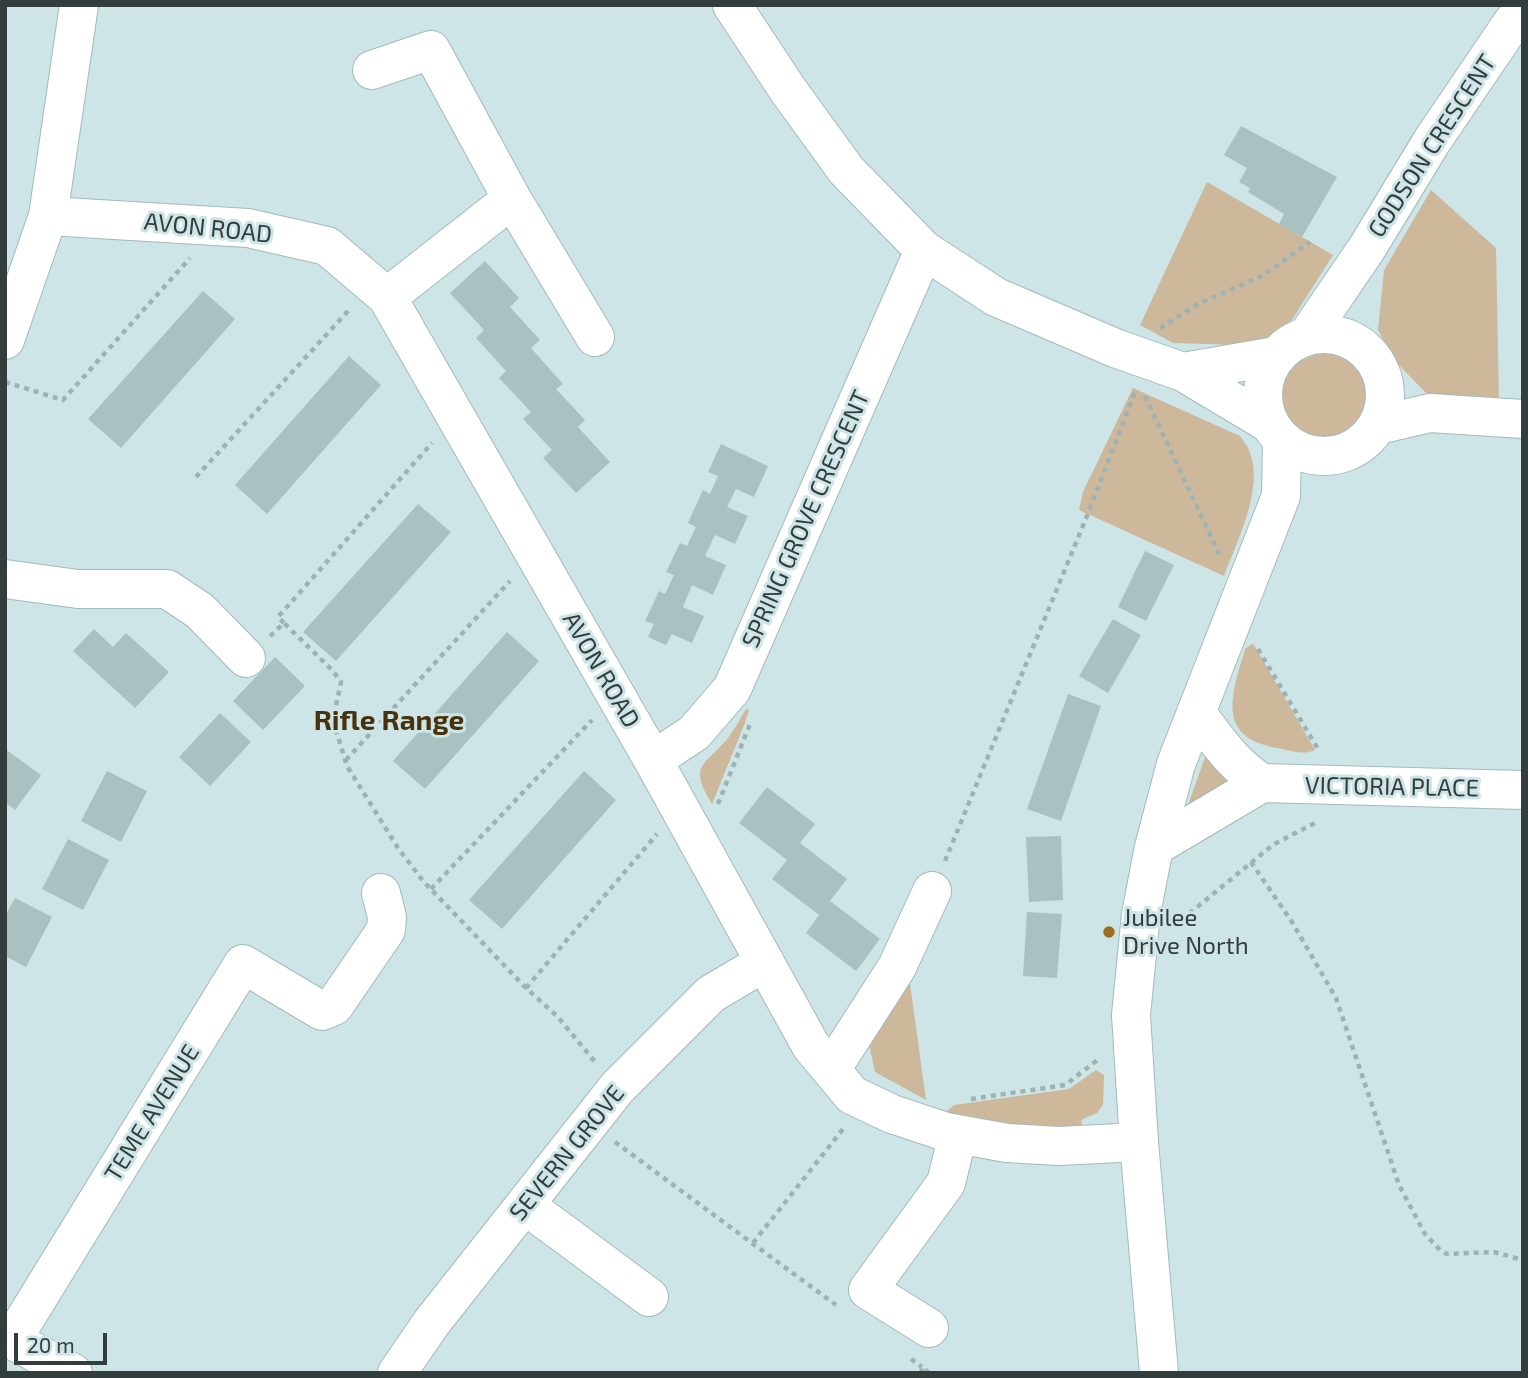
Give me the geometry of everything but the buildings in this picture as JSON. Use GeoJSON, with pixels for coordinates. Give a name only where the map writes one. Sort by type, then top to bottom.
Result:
{"type":"FeatureCollection","features":[{"type":"Feature","properties":{"kind":"street"},"geometry":{"type":"LineString","coordinates":[[5,340],[48,216],[79,5]]}},
{"type":"Feature","properties":{"kind":"street"},"geometry":{"type":"LineString","coordinates":[[732,5],[788,90],[846,170],[923,250],[996,297],[1139,375],[1183,372],[1292,346],[1324,333],[1341,335],[1364,349],[1430,413]]}},
{"type":"Feature","properties":{"kind":"street","name":"GODSON CRESCENT"},"geometry":{"type":"LineString","coordinates":[[1292,346],[1367,248],[1432,141],[1511,23],[1523,10]]}},
{"type":"Feature","properties":{"kind":"street"},"geometry":{"type":"LineString","coordinates":[[372,70],[431,50],[512,199],[595,337]]}},
{"type":"Feature","properties":{"kind":"street"},"geometry":{"type":"LineString","coordinates":[[379,291],[512,199]]}},
{"type":"Feature","properties":{"kind":"street","name":"AVON ROAD"},"geometry":{"type":"LineString","coordinates":[[48,216],[248,228],[327,246],[379,291],[653,760],[811,1046],[852,1095],[892,1114],[961,1117],[1007,1143],[1059,1146],[1139,1142]]}},
{"type":"Feature","properties":{"kind":"street","name":"GODSON CRESCENT"},"geometry":{"type":"LineString","coordinates":[[1364,349],[1367,248]]}},
{"type":"Feature","properties":{"kind":"street","name":"SPRING GROVE CRESCENT"},"geometry":{"type":"LineString","coordinates":[[653,760],[694,733],[732,688],[923,250]]}},
{"type":"Feature","properties":{"kind":"street"},"geometry":{"type":"LineString","coordinates":[[1281,496],[1276,432],[1263,407],[1262,389],[1267,372],[1292,346]]}},
{"type":"Feature","properties":{"kind":"street"},"geometry":{"type":"LineString","coordinates":[[1183,372],[1276,432],[1294,449],[1323,457],[1340,455],[1368,438],[1378,425],[1384,407],[1385,389],[1381,371],[1364,349]]}},
{"type":"Feature","properties":{"kind":"street"},"geometry":{"type":"LineString","coordinates":[[1378,425],[1430,413],[1523,419]]}},
{"type":"Feature","properties":{"kind":"street"},"geometry":{"type":"LineString","coordinates":[[1159,1373],[1131,1015],[1141,914],[1154,847],[1176,764],[1281,496],[1323,457]]}},
{"type":"Feature","properties":{"kind":"street"},"geometry":{"type":"LineString","coordinates":[[5,579],[78,589],[167,589],[200,611],[246,658]]}},
{"type":"Feature","properties":{"kind":"street"},"geometry":{"type":"LineString","coordinates":[[1154,847],[1262,783],[1243,772],[1196,712]]}},
{"type":"Feature","properties":{"kind":"street","name":"VICTORIA PLACE"},"geometry":{"type":"LineString","coordinates":[[1262,783],[1523,790]]}},
{"type":"Feature","properties":{"kind":"street"},"geometry":{"type":"LineString","coordinates":[[831,1070],[897,967],[932,891]]}},
{"type":"Feature","properties":{"kind":"street","name":"TEME AVENUE"},"geometry":{"type":"LineString","coordinates":[[9,1338],[243,964],[322,1011],[334,1006],[386,930],[387,917],[381,894]]}},
{"type":"Feature","properties":{"kind":"street","name":"SEVERN GROVE"},"geometry":{"type":"LineString","coordinates":[[397,1373],[432,1322],[617,1088],[711,994],[765,962]]}},
{"type":"Feature","properties":{"kind":"street"},"geometry":{"type":"LineString","coordinates":[[920,1344],[868,1290],[946,1183],[961,1117]]}},
{"type":"Feature","properties":{"kind":"street"},"geometry":{"type":"LineString","coordinates":[[525,1205],[649,1297]]}},
{"type":"Feature","properties":{"kind":"street"},"geometry":{"type":"LineString","coordinates":[[9,1338],[73,1373]]}},
{"type":"Feature","properties":{"kind":"path"},"geometry":{"type":"LineString","coordinates":[[5,383],[63,400],[218,226]]}},
{"type":"Feature","properties":{"kind":"path"},"geometry":{"type":"LineString","coordinates":[[932,891],[1054,597],[1139,375],[1152,333],[1198,304],[1262,276],[1310,242]]}},
{"type":"Feature","properties":{"kind":"path"},"geometry":{"type":"LineString","coordinates":[[196,477],[379,291]]}},
{"type":"Feature","properties":{"kind":"path"},"geometry":{"type":"LineString","coordinates":[[1138,947],[1152,942],[1190,914],[1274,844],[1316,823],[1342,803],[1339,785],[1240,600],[1144,395],[1139,375]]}},
{"type":"Feature","properties":{"kind":"path"},"geometry":{"type":"LineString","coordinates":[[455,417],[278,617],[341,682],[333,720],[345,760],[398,848],[431,889],[526,988],[558,1017],[617,1088]]}},
{"type":"Feature","properties":{"kind":"path"},"geometry":{"type":"LineString","coordinates":[[345,760],[534,555]]}},
{"type":"Feature","properties":{"kind":"path"},"geometry":{"type":"LineString","coordinates":[[246,658],[284,623]]}},
{"type":"Feature","properties":{"kind":"path"},"geometry":{"type":"LineString","coordinates":[[698,842],[722,794],[749,727],[756,700],[737,675]]}},
{"type":"Feature","properties":{"kind":"path"},"geometry":{"type":"LineString","coordinates":[[431,889],[615,695]]}},
{"type":"Feature","properties":{"kind":"path"},"geometry":{"type":"LineString","coordinates":[[526,988],[680,808]]}},
{"type":"Feature","properties":{"kind":"path"},"geometry":{"type":"LineString","coordinates":[[1251,862],[1292,922],[1336,998],[1399,1185],[1425,1234],[1447,1254],[1494,1252],[1523,1260]]}},
{"type":"Feature","properties":{"kind":"path"},"geometry":{"type":"LineString","coordinates":[[961,1117],[1065,1085],[1133,1032]]}},
{"type":"Feature","properties":{"kind":"path"},"geometry":{"type":"LineString","coordinates":[[753,1243],[865,1101]]}},
{"type":"Feature","properties":{"kind":"path"},"geometry":{"type":"LineString","coordinates":[[589,1123],[843,1309]]}},
{"type":"Feature","properties":{"kind":"path"},"geometry":{"type":"LineString","coordinates":[[920,1344],[922,1370],[929,1373]]}},
{"type":"Feature","properties":{"kind":"shaded area"},"geometry":{"type":"Polygon","coordinates":[[[1207,182],[1333,255],[1283,334],[1239,345],[1173,343],[1140,325],[1207,182]]]}},
{"type":"Feature","properties":{"kind":"shaded area"},"geometry":{"type":"Polygon","coordinates":[[[1431,190],[1496,248],[1499,402],[1426,393],[1396,362],[1378,330],[1384,270],[1431,190]]]}},
{"type":"Feature","properties":{"kind":"shaded area"},"geometry":{"type":"Polygon","coordinates":[[[1328,349],[1363,372],[1372,387],[1377,410],[1355,429],[1329,442],[1297,441],[1274,411],[1268,394],[1282,369],[1328,349]]]}},
{"type":"Feature","properties":{"kind":"shaded area"},"geometry":{"type":"Polygon","coordinates":[[[1133,388],[1240,436],[1248,448],[1253,465],[1252,497],[1224,576],[1079,510],[1083,492],[1133,388]]]}},
{"type":"Feature","properties":{"kind":"shaded area"},"geometry":{"type":"Polygon","coordinates":[[[1252,644],[1315,750],[1296,752],[1257,742],[1244,734],[1236,724],[1233,697],[1236,682],[1245,649],[1252,644]]]}},
{"type":"Feature","properties":{"kind":"shaded area"},"geometry":{"type":"Polygon","coordinates":[[[746,709],[749,710],[745,723],[712,804],[701,781],[702,767],[728,738],[746,709]]]}},
{"type":"Feature","properties":{"kind":"shaded area"},"geometry":{"type":"Polygon","coordinates":[[[1209,746],[1231,779],[1188,805],[1209,746]]]}},
{"type":"Feature","properties":{"kind":"shaded area"},"geometry":{"type":"Polygon","coordinates":[[[909,976],[926,1100],[875,1072],[866,1031],[909,976]]]}},
{"type":"Feature","properties":{"kind":"shaded area"},"geometry":{"type":"Polygon","coordinates":[[[1096,1070],[1104,1075],[1103,1105],[1097,1113],[1081,1120],[1082,1126],[1006,1129],[948,1114],[948,1110],[954,1105],[1069,1089],[1096,1070]]]}},
{"type":"Feature","properties":{"kind":"place","name":"Jubilee Drive North"},"geometry":{"type":"Point","coordinates":[1109,932]}},
{"type":"Feature","properties":{"kind":"district","name":"Rifle Range"},"geometry":{"type":"Point","coordinates":[389,721]}}]}
